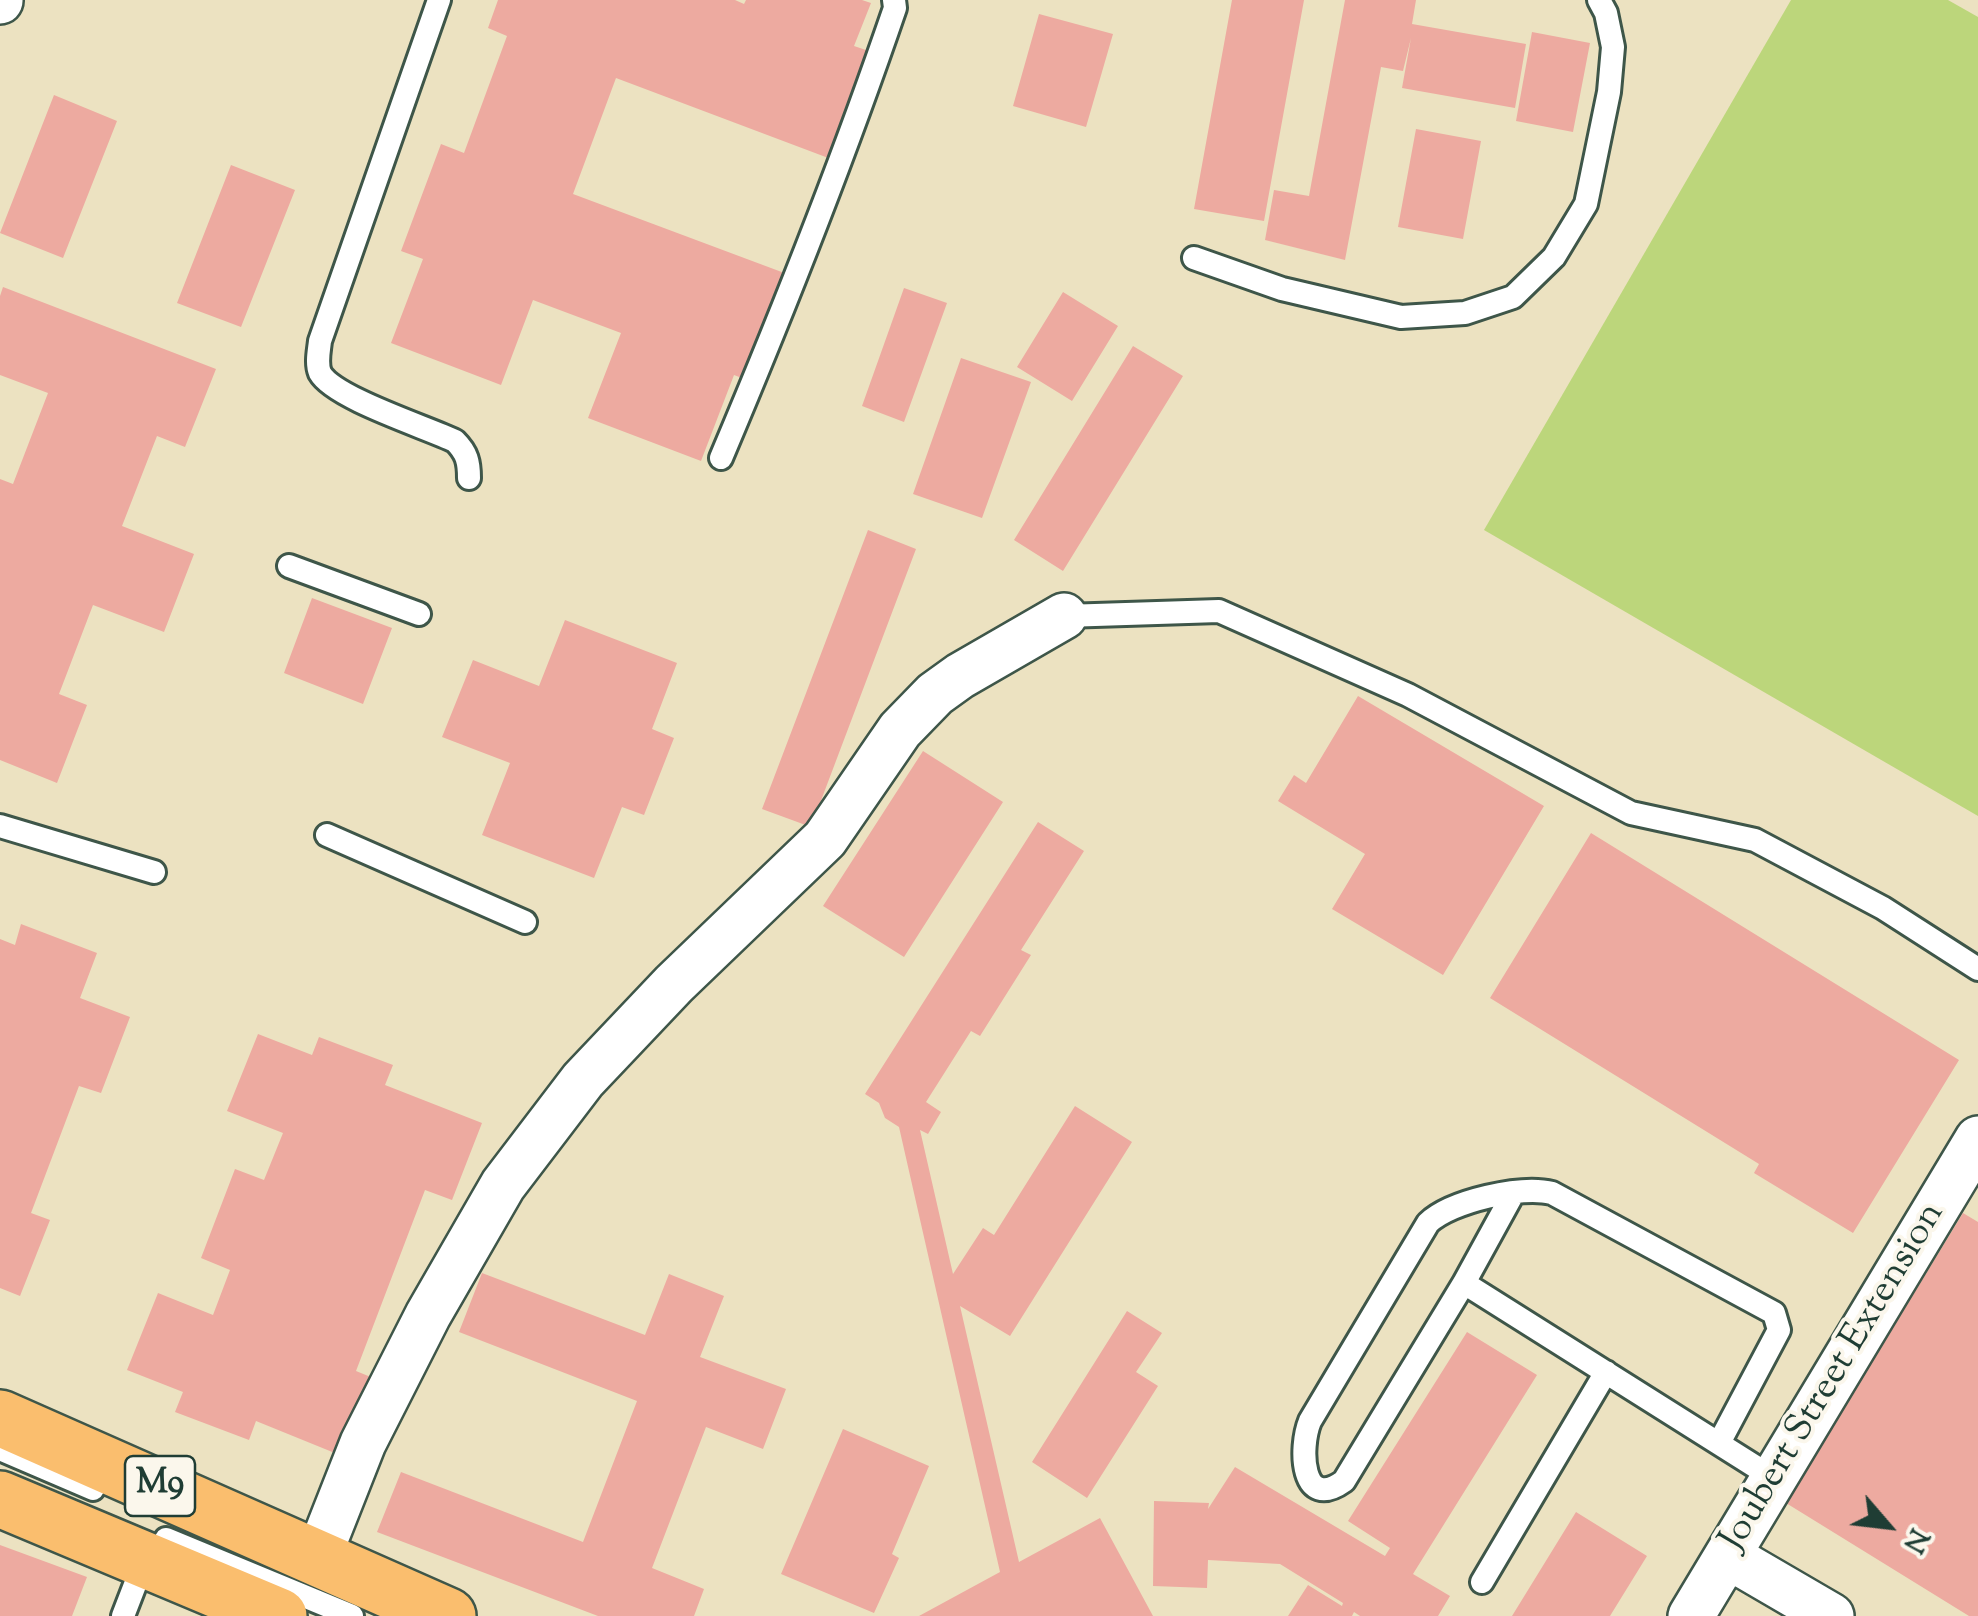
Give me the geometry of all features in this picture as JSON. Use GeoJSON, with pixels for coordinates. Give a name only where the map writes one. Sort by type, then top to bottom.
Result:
{"type":"FeatureCollection","features":[{"type":"Feature","properties":{"kind":"main road","name":"M9"},"geometry":{"type":"LineString","coordinates":[[0,1418],[448,1616]]}},
{"type":"Feature","properties":{"kind":"main road","name":"M9"},"geometry":{"type":"LineString","coordinates":[[0,1499],[148,1535],[278,1616]]}},
{"type":"Feature","properties":{"kind":"street"},"geometry":{"type":"LineString","coordinates":[[318,1556],[363,1444],[428,1314],[504,1185],[583,1080],[674,984],[825,839],[900,730],[935,694],[1064,616]]}},
{"type":"Feature","properties":{"kind":"street","name":"Joubert Street Extension"},"geometry":{"type":"LineString","coordinates":[[1691,1616],[1978,1139]]}},
{"type":"Feature","properties":{"kind":"street"},"geometry":{"type":"LineString","coordinates":[[1728,1556],[1831,1616]]}},
{"type":"Feature","properties":{"kind":"lane"},"geometry":{"type":"LineString","coordinates":[[439,0],[320,341],[318,362],[320,372],[341,392],[455,441],[464,449],[469,462],[469,478]]}},
{"type":"Feature","properties":{"kind":"lane"},"geometry":{"type":"LineString","coordinates":[[721,458],[854,130],[896,8],[894,0]]}},
{"type":"Feature","properties":{"kind":"lane"},"geometry":{"type":"LineString","coordinates":[[1194,258],[1282,289],[1401,317],[1465,313],[1513,298],[1554,257],[1586,204],[1597,162],[1614,46],[1599,0]]}},
{"type":"Feature","properties":{"kind":"lane"},"geometry":{"type":"LineString","coordinates":[[289,566],[419,614]]}},
{"type":"Feature","properties":{"kind":"lane"},"geometry":{"type":"LineString","coordinates":[[1064,616],[1219,611],[1408,694],[1630,813],[1755,840],[1883,908],[1978,969]]}},
{"type":"Feature","properties":{"kind":"lane"},"geometry":{"type":"LineString","coordinates":[[0,826],[154,872]]}},
{"type":"Feature","properties":{"kind":"lane"},"geometry":{"type":"LineString","coordinates":[[327,835],[525,922]]}},
{"type":"Feature","properties":{"kind":"lane"},"geometry":{"type":"LineString","coordinates":[[1514,1192],[1464,1284],[1344,1481],[1324,1489],[1308,1480],[1303,1448],[1310,1421],[1428,1223],[1452,1209],[1514,1192],[1533,1190],[1552,1193],[1774,1314],[1780,1330],[1719,1444]]}},
{"type":"Feature","properties":{"kind":"lane"},"geometry":{"type":"LineString","coordinates":[[1464,1284],[1775,1478]]}},
{"type":"Feature","properties":{"kind":"lane"},"geometry":{"type":"LineString","coordinates":[[1482,1582],[1606,1372]]}},
{"type":"Feature","properties":{"kind":"lane"},"geometry":{"type":"LineString","coordinates":[[0,1449],[104,1504],[0,1471]]}},
{"type":"Feature","properties":{"kind":"lane"},"geometry":{"type":"LineString","coordinates":[[123,1616],[148,1535]]}},
{"type":"Feature","properties":{"kind":"lane"},"geometry":{"type":"LineString","coordinates":[[148,1535],[352,1616]]}},
{"type":"Feature","properties":{"kind":"lane"},"geometry":{"type":"LineString","coordinates":[[148,1535],[402,1616]]}},
{"type":"Feature","properties":{"kind":"green space"},"geometry":{"type":"Polygon","coordinates":[[[1791,0],[1948,0],[1978,17],[1978,816],[1484,530],[1791,0]]]}},
{"type":"Feature","properties":{"kind":"building"},"geometry":{"type":"Polygon","coordinates":[[[498,0],[871,3],[854,46],[872,52],[831,159],[616,78],[573,194],[787,274],[747,380],[734,375],[701,461],[588,418],[621,333],[533,300],[501,385],[391,343],[423,259],[401,251],[441,144],[464,153],[507,36],[488,28],[498,0]]]}},
{"type":"Feature","properties":{"kind":"building"},"geometry":{"type":"Polygon","coordinates":[[[1232,0],[1304,0],[1264,221],[1194,209],[1232,0]]]}},
{"type":"Feature","properties":{"kind":"building"},"geometry":{"type":"Polygon","coordinates":[[[1345,0],[1416,0],[1412,24],[1526,44],[1515,108],[1402,88],[1411,38],[1403,71],[1381,67],[1345,260],[1265,240],[1274,190],[1309,196],[1345,0]]]}},
{"type":"Feature","properties":{"kind":"building"},"geometry":{"type":"Polygon","coordinates":[[[1039,14],[1113,34],[1086,127],[1013,106],[1039,14]]]}},
{"type":"Feature","properties":{"kind":"building"},"geometry":{"type":"Polygon","coordinates":[[[1532,32],[1590,43],[1573,132],[1516,121],[1532,32]]]}},
{"type":"Feature","properties":{"kind":"building"},"geometry":{"type":"Polygon","coordinates":[[[54,95],[117,121],[63,258],[0,233],[54,95]]]}},
{"type":"Feature","properties":{"kind":"building"},"geometry":{"type":"Polygon","coordinates":[[[1416,129],[1481,141],[1463,239],[1398,227],[1416,129]]]}},
{"type":"Feature","properties":{"kind":"building"},"geometry":{"type":"Polygon","coordinates":[[[231,165],[295,190],[241,327],[177,303],[231,165]]]}},
{"type":"Feature","properties":{"kind":"building"},"geometry":{"type":"Polygon","coordinates":[[[3,287],[216,369],[185,447],[157,436],[122,526],[194,554],[164,632],[93,605],[59,694],[87,705],[57,783],[0,760],[0,479],[13,484],[48,393],[0,375],[3,287]]]}},
{"type":"Feature","properties":{"kind":"building"},"geometry":{"type":"Polygon","coordinates":[[[904,288],[947,303],[904,422],[862,406],[904,288]]]}},
{"type":"Feature","properties":{"kind":"building"},"geometry":{"type":"Polygon","coordinates":[[[1063,292],[1118,326],[1072,401],[1017,367],[1063,292]]]}},
{"type":"Feature","properties":{"kind":"building"},"geometry":{"type":"Polygon","coordinates":[[[1133,346],[1183,376],[1063,571],[1014,540],[1133,346]]]}},
{"type":"Feature","properties":{"kind":"building"},"geometry":{"type":"Polygon","coordinates":[[[961,358],[1031,382],[982,518],[913,494],[961,358]]]}},
{"type":"Feature","properties":{"kind":"building"},"geometry":{"type":"Polygon","coordinates":[[[868,530],[916,549],[811,827],[762,809],[868,530]]]}},
{"type":"Feature","properties":{"kind":"building"},"geometry":{"type":"Polygon","coordinates":[[[312,598],[392,628],[363,704],[284,673],[312,598]]]}},
{"type":"Feature","properties":{"kind":"building"},"geometry":{"type":"Polygon","coordinates":[[[565,620],[677,663],[652,729],[674,738],[644,815],[622,807],[594,878],[482,835],[510,763],[442,737],[473,660],[539,686],[565,620]]]}},
{"type":"Feature","properties":{"kind":"building"},"geometry":{"type":"Polygon","coordinates":[[[1358,696],[1544,806],[1443,975],[1332,909],[1365,854],[1278,801],[1294,775],[1306,783],[1358,696]]]}},
{"type":"Feature","properties":{"kind":"building"},"geometry":{"type":"Polygon","coordinates":[[[923,751],[1003,802],[904,957],[823,906],[923,751]]]}},
{"type":"Feature","properties":{"kind":"building"},"geometry":{"type":"Polygon","coordinates":[[[1038,822],[1084,851],[1021,950],[1031,955],[980,1036],[971,1031],[926,1102],[941,1112],[928,1134],[920,1130],[953,1274],[983,1228],[994,1235],[1075,1106],[1132,1142],[1010,1336],[960,1306],[1019,1562],[1100,1518],[1153,1616],[919,1616],[1000,1572],[899,1127],[885,1118],[879,1103],[865,1094],[1038,822]]]}},
{"type":"Feature","properties":{"kind":"building"},"geometry":{"type":"Polygon","coordinates":[[[1591,833],[1959,1060],[1853,1233],[1754,1173],[1759,1164],[1490,998],[1591,833]]]}},
{"type":"Feature","properties":{"kind":"building"},"geometry":{"type":"Polygon","coordinates":[[[21,924],[97,953],[80,998],[130,1017],[101,1093],[79,1086],[31,1213],[50,1220],[20,1296],[0,1288],[0,939],[15,945],[21,924]]]}},
{"type":"Feature","properties":{"kind":"building"},"geometry":{"type":"Polygon","coordinates":[[[258,1034],[312,1055],[319,1037],[393,1065],[385,1085],[482,1123],[452,1200],[425,1190],[356,1371],[383,1382],[352,1460],[256,1421],[249,1440],[175,1412],[183,1392],[127,1370],[158,1293],[213,1315],[230,1270],[201,1258],[235,1169],[264,1180],[283,1133],[227,1111],[258,1034]]]}},
{"type":"Feature","properties":{"kind":"building"},"geometry":{"type":"Polygon","coordinates":[[[1963,1213],[1978,1222],[1978,1616],[1969,1616],[1786,1503],[1963,1213]]]}},
{"type":"Feature","properties":{"kind":"building"},"geometry":{"type":"Polygon","coordinates":[[[482,1273],[645,1335],[669,1274],[724,1296],[700,1357],[786,1389],[763,1449],[706,1427],[652,1568],[704,1589],[694,1616],[598,1616],[377,1532],[401,1472],[583,1542],[637,1401],[459,1332],[482,1273]]]}},
{"type":"Feature","properties":{"kind":"building"},"geometry":{"type":"Polygon","coordinates":[[[1127,1311],[1162,1333],[1136,1372],[1158,1386],[1087,1498],[1032,1462],[1127,1311]]]}},
{"type":"Feature","properties":{"kind":"building"},"geometry":{"type":"Polygon","coordinates":[[[1467,1332],[1537,1375],[1413,1574],[1450,1596],[1438,1616],[1360,1616],[1354,1612],[1352,1616],[1288,1616],[1308,1585],[1342,1606],[1343,1603],[1280,1564],[1208,1560],[1207,1588],[1153,1586],[1154,1501],[1209,1503],[1208,1509],[1235,1467],[1385,1556],[1390,1548],[1348,1521],[1467,1332]]]}},
{"type":"Feature","properties":{"kind":"building"},"geometry":{"type":"Polygon","coordinates":[[[843,1429],[929,1466],[892,1554],[899,1558],[874,1613],[781,1574],[843,1429]]]}},
{"type":"Feature","properties":{"kind":"building"},"geometry":{"type":"Polygon","coordinates":[[[1576,1512],[1647,1556],[1610,1616],[1512,1616],[1576,1512]]]}},
{"type":"Feature","properties":{"kind":"building"},"geometry":{"type":"Polygon","coordinates":[[[0,1545],[87,1577],[72,1616],[0,1616],[0,1545]]]}}]}
